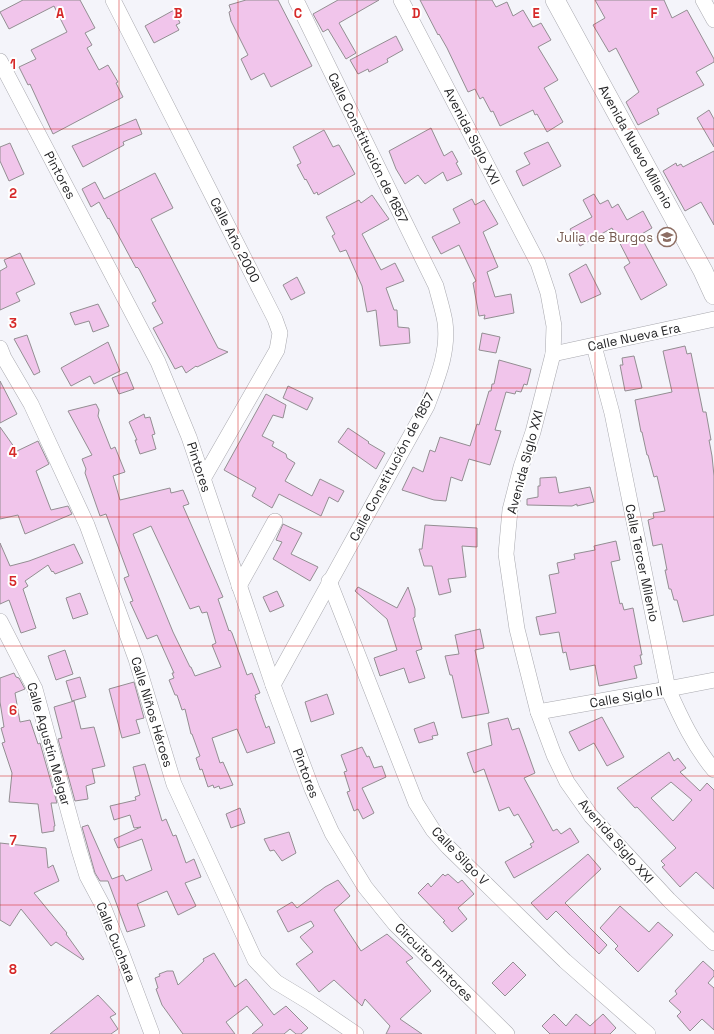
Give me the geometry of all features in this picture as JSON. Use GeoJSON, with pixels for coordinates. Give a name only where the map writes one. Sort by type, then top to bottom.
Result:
{"type":"FeatureCollection","features":[{"type":"Feature","properties":{"kind":"street","name":"Calle Año 2000"},"geometry":{"type":"LineString","coordinates":[[113,0],[275,319],[280,333],[278,350],[203,479]]}},
{"type":"Feature","properties":{"kind":"street","name":"Calle Constitución de 1857"},"geometry":{"type":"LineString","coordinates":[[273,685],[427,406],[441,368],[446,344],[445,322],[436,286],[296,0]]}},
{"type":"Feature","properties":{"kind":"street","name":"Avenida Siglo XXI"},"geometry":{"type":"LineString","coordinates":[[401,0],[538,263],[548,293],[554,326],[554,354],[510,510],[506,554],[517,628],[538,712],[554,755],[567,782],[591,816],[669,900],[714,943]]}},
{"type":"Feature","properties":{"kind":"street","name":"Avenida Nuevo Milenio"},"geometry":{"type":"LineString","coordinates":[[555,0],[703,271],[714,295]]}},
{"type":"Feature","properties":{"kind":"street"},"geometry":{"type":"LineString","coordinates":[[703,0],[714,20]]}},
{"type":"Feature","properties":{"kind":"street","name":"Pintores"},"geometry":{"type":"LineString","coordinates":[[0,61],[158,362],[189,437],[273,685],[312,789],[332,833],[365,887]]}},
{"type":"Feature","properties":{"kind":"street","name":"Calle Nueva Era"},"geometry":{"type":"LineString","coordinates":[[554,354],[714,319]]}},
{"type":"Feature","properties":{"kind":"street","name":"Calle Tercer Milenio"},"geometry":{"type":"LineString","coordinates":[[594,346],[612,413],[668,689],[686,729],[704,758],[714,770]]}},
{"type":"Feature","properties":{"kind":"street","name":"Calle Niños Héroes"},"geometry":{"type":"LineString","coordinates":[[0,348],[4,358],[31,404],[87,525],[136,659],[174,784],[255,960],[276,982],[309,1002],[356,1034]]}},
{"type":"Feature","properties":{"kind":"street"},"geometry":{"type":"LineString","coordinates":[[239,586],[275,521]]}},
{"type":"Feature","properties":{"kind":"street","name":"Calle Silgo V"},"geometry":{"type":"LineString","coordinates":[[329,582],[416,803],[433,830],[448,847],[565,961],[648,1034]]}},
{"type":"Feature","properties":{"kind":"street","name":"Calle Agustín Melgar"},"geometry":{"type":"LineString","coordinates":[[0,621],[35,689],[79,850]]}},
{"type":"Feature","properties":{"kind":"street","name":"Calle Siglo II"},"geometry":{"type":"LineString","coordinates":[[538,712],[714,680]]}},
{"type":"Feature","properties":{"kind":"street","name":"Calle Cuchara"},"geometry":{"type":"LineString","coordinates":[[79,850],[87,876],[102,906],[122,954],[152,1034]]}},
{"type":"Feature","properties":{"kind":"street","name":"Circuito Pintores"},"geometry":{"type":"LineString","coordinates":[[365,887],[396,924],[507,1034]]}},
{"type":"Feature","properties":{"kind":"building"},"geometry":{"type":"Polygon","coordinates":[[[23,0],[80,0],[95,28],[85,33],[92,45],[87,48],[99,70],[108,65],[118,82],[116,83],[123,97],[53,134],[30,84],[28,85],[19,67],[36,59],[31,50],[67,32],[54,6],[9,29],[0,12],[23,0]]]}},
{"type":"Feature","properties":{"kind":"building"},"geometry":{"type":"Polygon","coordinates":[[[246,0],[278,0],[312,66],[271,87],[264,73],[251,80],[241,59],[248,55],[231,21],[229,12],[231,11],[229,5],[246,0]]]}},
{"type":"Feature","properties":{"kind":"building"},"geometry":{"type":"Polygon","coordinates":[[[338,0],[379,0],[339,23],[356,53],[346,59],[328,29],[323,32],[313,14],[338,0]]]}},
{"type":"Feature","properties":{"kind":"building"},"geometry":{"type":"Polygon","coordinates":[[[420,0],[492,0],[496,7],[507,2],[513,16],[523,10],[533,27],[541,23],[551,40],[538,47],[558,80],[544,88],[563,122],[547,132],[537,114],[535,115],[533,110],[500,126],[493,111],[491,112],[483,97],[480,99],[475,89],[468,92],[447,48],[439,34],[438,35],[420,0]]]}},
{"type":"Feature","properties":{"kind":"building"},"geometry":{"type":"Polygon","coordinates":[[[595,0],[664,0],[672,18],[687,10],[714,59],[714,62],[696,72],[704,85],[657,109],[659,114],[638,125],[626,102],[639,92],[616,48],[609,52],[593,25],[605,18],[595,0]]]}},
{"type":"Feature","properties":{"kind":"building"},"geometry":{"type":"Polygon","coordinates":[[[174,10],[180,23],[176,25],[179,30],[154,43],[145,26],[174,10]]]}},
{"type":"Feature","properties":{"kind":"building"},"geometry":{"type":"Polygon","coordinates":[[[396,36],[403,50],[387,59],[388,62],[369,72],[368,69],[358,74],[350,60],[396,36]]]}},
{"type":"Feature","properties":{"kind":"building"},"geometry":{"type":"Polygon","coordinates":[[[709,110],[714,119],[714,147],[697,118],[709,110]]]}},
{"type":"Feature","properties":{"kind":"building"},"geometry":{"type":"Polygon","coordinates":[[[136,119],[142,134],[123,142],[124,145],[83,167],[72,146],[136,119]]]}},
{"type":"Feature","properties":{"kind":"building"},"geometry":{"type":"Polygon","coordinates":[[[431,128],[444,156],[452,151],[462,174],[447,181],[443,172],[425,184],[418,175],[405,184],[396,169],[389,151],[431,128]]]}},
{"type":"Feature","properties":{"kind":"building"},"geometry":{"type":"Polygon","coordinates":[[[324,130],[333,147],[339,145],[355,174],[318,195],[317,192],[314,194],[297,165],[301,163],[293,147],[324,130]]]}},
{"type":"Feature","properties":{"kind":"building"},"geometry":{"type":"Polygon","coordinates":[[[548,142],[561,166],[523,186],[516,171],[530,164],[524,153],[548,142]]]}},
{"type":"Feature","properties":{"kind":"building"},"geometry":{"type":"Polygon","coordinates":[[[10,143],[24,174],[9,181],[0,161],[0,147],[10,143]]]}},
{"type":"Feature","properties":{"kind":"building"},"geometry":{"type":"Polygon","coordinates":[[[714,151],[714,225],[701,202],[685,211],[663,171],[676,163],[677,166],[681,164],[683,167],[714,151]]]}},
{"type":"Feature","properties":{"kind":"building"},"geometry":{"type":"Polygon","coordinates":[[[155,173],[173,208],[151,219],[218,348],[228,352],[197,367],[196,366],[186,373],[182,366],[175,369],[153,328],[163,323],[152,303],[156,301],[139,269],[137,267],[136,268],[99,202],[91,207],[82,189],[95,182],[104,199],[155,173]]]}},
{"type":"Feature","properties":{"kind":"building"},"geometry":{"type":"Polygon","coordinates":[[[594,194],[600,204],[608,200],[612,208],[618,204],[627,220],[643,211],[652,228],[640,235],[667,285],[641,300],[624,267],[630,263],[612,228],[580,246],[570,229],[592,217],[583,200],[594,194]]]}},
{"type":"Feature","properties":{"kind":"building"},"geometry":{"type":"Polygon","coordinates":[[[372,195],[389,219],[362,234],[381,270],[395,263],[404,281],[386,288],[394,310],[397,310],[398,327],[409,328],[410,343],[380,346],[376,310],[367,312],[362,286],[346,250],[340,252],[332,236],[335,234],[326,217],[359,200],[361,203],[372,195]]]}},
{"type":"Feature","properties":{"kind":"building"},"geometry":{"type":"Polygon","coordinates":[[[472,199],[475,205],[484,200],[498,224],[483,232],[498,267],[487,272],[495,297],[511,294],[514,313],[484,319],[485,315],[479,316],[473,283],[476,281],[459,245],[441,254],[432,237],[460,223],[453,209],[472,199]]]}},
{"type":"Feature","properties":{"kind":"building"},"geometry":{"type":"Polygon","coordinates":[[[20,253],[35,284],[16,293],[20,301],[0,310],[0,271],[7,267],[4,260],[20,253]]]}},
{"type":"Feature","properties":{"kind":"building"},"geometry":{"type":"Polygon","coordinates":[[[586,264],[601,294],[581,303],[569,274],[586,264]]]}},
{"type":"Feature","properties":{"kind":"building"},"geometry":{"type":"Polygon","coordinates":[[[297,277],[305,293],[291,300],[283,285],[297,277]]]}},
{"type":"Feature","properties":{"kind":"building"},"geometry":{"type":"Polygon","coordinates":[[[98,304],[109,326],[93,332],[89,321],[75,325],[70,313],[98,304]]]}},
{"type":"Feature","properties":{"kind":"building"},"geometry":{"type":"Polygon","coordinates":[[[482,333],[500,337],[496,353],[479,350],[482,333]]]}},
{"type":"Feature","properties":{"kind":"building"},"geometry":{"type":"Polygon","coordinates":[[[27,335],[40,372],[34,375],[14,339],[27,335]]]}},
{"type":"Feature","properties":{"kind":"building"},"geometry":{"type":"Polygon","coordinates":[[[108,342],[120,371],[94,384],[90,376],[71,386],[61,368],[108,342]]]}},
{"type":"Feature","properties":{"kind":"building"},"geometry":{"type":"Polygon","coordinates":[[[685,346],[687,354],[691,353],[703,412],[706,412],[711,440],[709,440],[714,476],[714,615],[683,622],[677,600],[674,600],[671,589],[669,589],[662,544],[653,546],[648,520],[654,518],[653,513],[665,511],[657,476],[654,477],[647,455],[635,400],[672,392],[663,351],[685,346]]]}},
{"type":"Feature","properties":{"kind":"building"},"geometry":{"type":"Polygon","coordinates":[[[634,356],[642,388],[625,391],[620,365],[623,365],[622,358],[634,356]]]}},
{"type":"Feature","properties":{"kind":"building"},"geometry":{"type":"Polygon","coordinates":[[[499,360],[531,369],[527,385],[524,384],[521,392],[516,391],[515,394],[506,392],[495,430],[501,431],[490,465],[469,459],[462,481],[451,477],[446,501],[434,500],[402,490],[413,467],[423,472],[430,450],[435,452],[440,437],[470,446],[477,424],[479,425],[489,391],[491,391],[492,384],[494,384],[499,360]]]}},
{"type":"Feature","properties":{"kind":"building"},"geometry":{"type":"Polygon","coordinates":[[[127,372],[134,389],[119,394],[112,378],[127,372]]]}},
{"type":"Feature","properties":{"kind":"building"},"geometry":{"type":"Polygon","coordinates":[[[0,381],[17,414],[0,423],[0,381]]]}},
{"type":"Feature","properties":{"kind":"building"},"geometry":{"type":"Polygon","coordinates":[[[288,386],[313,398],[307,410],[283,398],[288,386]]]}},
{"type":"Feature","properties":{"kind":"building"},"geometry":{"type":"Polygon","coordinates":[[[266,394],[286,405],[283,418],[273,415],[262,436],[274,442],[272,446],[286,454],[287,458],[295,463],[285,481],[312,496],[320,479],[344,491],[338,502],[329,497],[321,516],[279,494],[272,508],[252,496],[256,488],[224,470],[266,394]]]}},
{"type":"Feature","properties":{"kind":"building"},"geometry":{"type":"Polygon","coordinates":[[[96,404],[99,410],[98,416],[111,449],[115,447],[125,472],[113,476],[120,500],[170,488],[171,493],[183,490],[189,504],[183,506],[223,597],[218,599],[229,631],[230,630],[232,633],[247,675],[252,673],[260,693],[255,695],[255,698],[266,728],[269,726],[275,743],[247,753],[237,729],[212,738],[220,763],[223,762],[233,785],[220,789],[219,786],[214,788],[213,785],[208,787],[202,769],[200,770],[196,758],[200,756],[191,734],[185,709],[182,710],[177,695],[175,695],[169,680],[174,678],[172,673],[174,673],[157,635],[147,639],[130,602],[133,601],[124,578],[129,576],[106,514],[100,516],[85,473],[86,469],[82,459],[92,455],[68,411],[96,404]],[[151,526],[133,534],[173,632],[195,676],[221,667],[212,645],[216,643],[207,612],[202,613],[199,606],[190,609],[151,526]]]}},
{"type":"Feature","properties":{"kind":"building"},"geometry":{"type":"Polygon","coordinates":[[[144,414],[145,418],[150,417],[155,434],[152,435],[156,449],[140,454],[135,440],[137,440],[129,422],[144,414]]]}},
{"type":"Feature","properties":{"kind":"building"},"geometry":{"type":"Polygon","coordinates":[[[0,427],[17,451],[38,441],[49,464],[36,471],[51,510],[68,506],[72,514],[25,534],[18,515],[0,519],[0,427]]]}},
{"type":"Feature","properties":{"kind":"building"},"geometry":{"type":"Polygon","coordinates":[[[348,428],[369,442],[368,443],[385,453],[376,469],[338,442],[348,428]]]}},
{"type":"Feature","properties":{"kind":"building"},"geometry":{"type":"Polygon","coordinates":[[[556,477],[559,493],[590,487],[594,502],[577,506],[577,504],[572,506],[527,505],[527,499],[538,497],[540,478],[556,477]]]}},
{"type":"Feature","properties":{"kind":"building"},"geometry":{"type":"Polygon","coordinates":[[[283,524],[302,533],[291,554],[318,567],[310,581],[273,559],[282,542],[276,540],[283,524]]]}},
{"type":"Feature","properties":{"kind":"building"},"geometry":{"type":"Polygon","coordinates":[[[425,525],[477,528],[477,547],[462,546],[466,577],[448,579],[451,592],[439,595],[432,566],[424,566],[419,549],[422,549],[425,525]]]}},
{"type":"Feature","properties":{"kind":"building"},"geometry":{"type":"Polygon","coordinates":[[[616,541],[620,560],[611,562],[620,604],[622,603],[624,610],[633,608],[642,655],[640,655],[642,664],[634,666],[637,678],[599,686],[595,665],[570,670],[566,652],[563,653],[559,632],[540,635],[536,617],[556,613],[549,575],[559,573],[557,563],[575,559],[574,554],[595,550],[594,546],[616,541]]]}},
{"type":"Feature","properties":{"kind":"building"},"geometry":{"type":"Polygon","coordinates":[[[0,543],[10,566],[29,561],[74,544],[83,563],[55,574],[48,565],[25,581],[28,586],[23,589],[36,628],[21,633],[9,600],[0,604],[0,543]]]}},
{"type":"Feature","properties":{"kind":"building"},"geometry":{"type":"Polygon","coordinates":[[[358,587],[397,608],[408,587],[415,609],[415,617],[413,618],[422,649],[416,651],[425,678],[409,683],[404,668],[380,676],[374,658],[397,650],[387,619],[355,591],[358,587]]]}},
{"type":"Feature","properties":{"kind":"building"},"geometry":{"type":"Polygon","coordinates":[[[277,591],[284,606],[270,612],[263,597],[277,591]]]}},
{"type":"Feature","properties":{"kind":"building"},"geometry":{"type":"Polygon","coordinates":[[[80,593],[88,614],[73,619],[66,598],[80,593]]]}},
{"type":"Feature","properties":{"kind":"building"},"geometry":{"type":"Polygon","coordinates":[[[480,629],[484,648],[475,650],[489,713],[462,718],[452,675],[450,675],[445,656],[459,654],[455,635],[480,629]]]}},
{"type":"Feature","properties":{"kind":"building"},"geometry":{"type":"Polygon","coordinates":[[[65,650],[73,674],[56,680],[48,656],[65,650]]]}},
{"type":"Feature","properties":{"kind":"building"},"geometry":{"type":"Polygon","coordinates":[[[14,673],[16,677],[19,678],[25,689],[15,693],[20,722],[30,720],[38,744],[40,743],[57,803],[51,803],[55,826],[54,831],[42,833],[38,804],[9,802],[12,773],[2,743],[5,742],[1,728],[4,727],[0,702],[0,678],[14,673]]]}},
{"type":"Feature","properties":{"kind":"building"},"geometry":{"type":"Polygon","coordinates":[[[80,677],[86,697],[72,701],[66,681],[80,677]]]}},
{"type":"Feature","properties":{"kind":"building"},"geometry":{"type":"Polygon","coordinates":[[[134,682],[144,718],[136,720],[140,733],[122,738],[109,689],[134,682]]]}},
{"type":"Feature","properties":{"kind":"building"},"geometry":{"type":"Polygon","coordinates":[[[327,694],[334,714],[311,722],[305,702],[327,694]]]}},
{"type":"Feature","properties":{"kind":"building"},"geometry":{"type":"Polygon","coordinates":[[[74,701],[81,729],[94,727],[105,766],[92,769],[95,783],[86,786],[88,799],[75,801],[58,739],[62,738],[54,707],[74,701]]]}},
{"type":"Feature","properties":{"kind":"building"},"geometry":{"type":"Polygon","coordinates":[[[602,717],[624,757],[607,766],[594,743],[579,751],[569,732],[602,717]]]}},
{"type":"Feature","properties":{"kind":"building"},"geometry":{"type":"Polygon","coordinates":[[[508,718],[512,730],[519,728],[535,773],[524,778],[553,831],[557,829],[561,834],[570,828],[579,842],[514,878],[505,862],[532,847],[530,844],[534,842],[518,814],[514,816],[509,807],[499,811],[484,769],[474,773],[467,753],[492,745],[488,723],[508,718]]]}},
{"type":"Feature","properties":{"kind":"building"},"geometry":{"type":"Polygon","coordinates":[[[434,722],[438,735],[432,736],[433,739],[419,743],[414,729],[434,722]]]}},
{"type":"Feature","properties":{"kind":"building"},"geometry":{"type":"Polygon","coordinates":[[[362,747],[367,757],[369,756],[374,768],[382,766],[386,777],[362,788],[374,813],[363,819],[358,809],[354,811],[347,792],[350,791],[344,772],[347,771],[341,755],[362,747]]]}},
{"type":"Feature","properties":{"kind":"building"},"geometry":{"type":"Polygon","coordinates":[[[669,752],[674,761],[678,758],[686,768],[680,772],[700,791],[707,783],[714,790],[714,889],[696,872],[680,887],[662,867],[665,865],[661,861],[676,848],[617,788],[669,752]],[[671,782],[651,798],[673,821],[692,800],[671,782]]]}},
{"type":"Feature","properties":{"kind":"building"},"geometry":{"type":"Polygon","coordinates":[[[145,764],[162,821],[166,819],[173,836],[176,835],[186,863],[194,859],[201,877],[185,883],[196,906],[178,915],[167,891],[137,904],[145,926],[127,932],[108,881],[100,881],[95,873],[82,827],[88,825],[112,879],[123,875],[126,881],[152,870],[142,839],[118,848],[114,839],[141,827],[134,828],[130,815],[114,820],[110,806],[136,800],[135,797],[140,795],[133,767],[145,764]]]}},
{"type":"Feature","properties":{"kind":"building"},"geometry":{"type":"Polygon","coordinates":[[[240,808],[245,823],[231,828],[226,814],[240,808]]]}},
{"type":"Feature","properties":{"kind":"building"},"geometry":{"type":"Polygon","coordinates":[[[289,832],[296,853],[282,861],[274,850],[270,851],[264,839],[289,832]]]}},
{"type":"Feature","properties":{"kind":"building"},"geometry":{"type":"Polygon","coordinates":[[[0,843],[46,848],[48,868],[53,865],[59,881],[34,893],[67,933],[66,934],[84,959],[83,960],[56,942],[51,946],[21,909],[10,926],[0,920],[0,843]]]}},
{"type":"Feature","properties":{"kind":"building"},"geometry":{"type":"Polygon","coordinates":[[[588,854],[601,869],[565,903],[607,945],[599,954],[556,911],[547,920],[531,903],[588,854]]]}},
{"type":"Feature","properties":{"kind":"building"},"geometry":{"type":"Polygon","coordinates":[[[443,874],[445,876],[448,874],[458,883],[462,880],[474,894],[458,908],[467,919],[452,932],[443,922],[445,921],[418,893],[428,883],[431,887],[443,874]]]}},
{"type":"Feature","properties":{"kind":"building"},"geometry":{"type":"Polygon","coordinates":[[[338,880],[350,896],[334,910],[361,951],[387,934],[413,958],[406,962],[431,991],[400,1019],[422,1034],[386,1034],[390,1026],[365,999],[362,1006],[334,980],[319,992],[296,964],[313,952],[300,937],[314,926],[311,921],[288,932],[277,911],[292,902],[297,908],[325,887],[338,880]]]}},
{"type":"Feature","properties":{"kind":"building"},"geometry":{"type":"Polygon","coordinates":[[[620,906],[649,932],[658,922],[673,935],[638,972],[615,949],[618,946],[600,928],[620,906]]]}},
{"type":"Feature","properties":{"kind":"building"},"geometry":{"type":"Polygon","coordinates":[[[214,953],[235,987],[246,979],[274,1015],[286,1006],[308,1028],[301,1034],[296,1034],[290,1029],[284,1034],[252,1034],[263,1025],[247,1006],[226,1022],[235,1034],[183,1034],[162,1005],[156,989],[158,988],[155,978],[160,976],[159,974],[167,971],[173,971],[178,985],[204,961],[203,959],[214,953]]]}},
{"type":"Feature","properties":{"kind":"building"},"geometry":{"type":"Polygon","coordinates":[[[703,961],[714,971],[714,976],[708,983],[714,988],[714,1030],[702,1019],[690,1031],[677,1016],[681,1012],[669,1001],[677,994],[675,991],[703,961]]]}},
{"type":"Feature","properties":{"kind":"building"},"geometry":{"type":"Polygon","coordinates":[[[513,962],[526,975],[505,996],[492,983],[513,962]]]}},
{"type":"Feature","properties":{"kind":"building"},"geometry":{"type":"Polygon","coordinates":[[[98,995],[116,1014],[110,1017],[118,1029],[111,1034],[50,1034],[98,995]]]}},
{"type":"Feature","properties":{"kind":"building"},"geometry":{"type":"Polygon","coordinates":[[[554,1014],[566,1026],[576,1014],[590,1026],[603,1014],[616,1028],[610,1034],[550,1034],[542,1026],[554,1014]]]}},
{"type":"Feature","properties":{"kind":"place","name":"Julia de Burgos"},"geometry":{"type":"Point","coordinates":[667,237]}}]}
